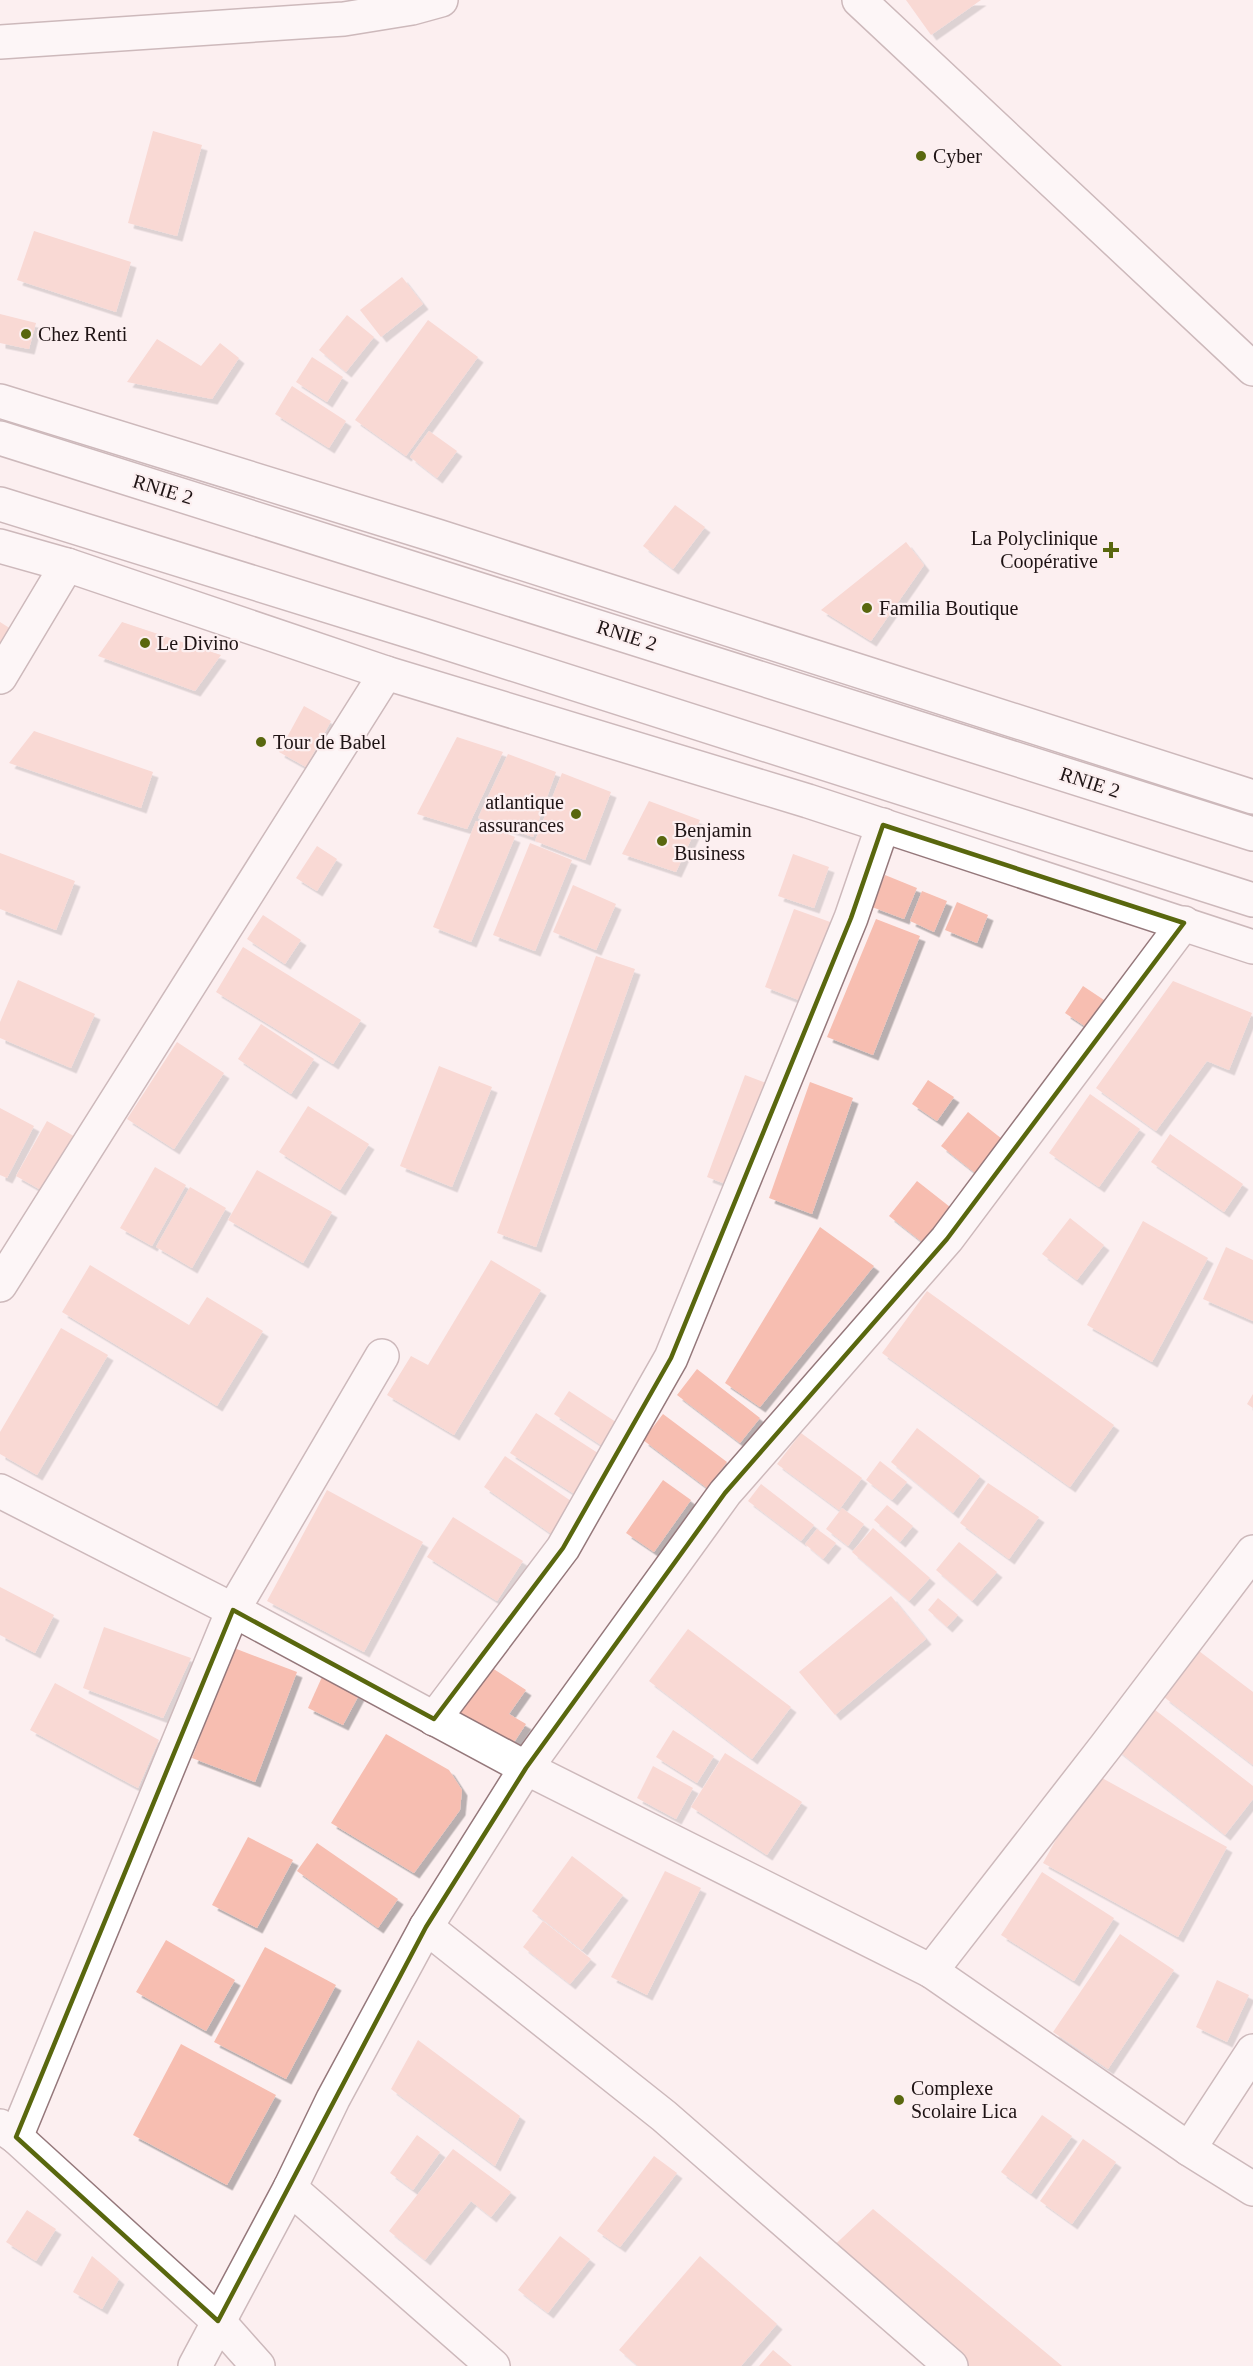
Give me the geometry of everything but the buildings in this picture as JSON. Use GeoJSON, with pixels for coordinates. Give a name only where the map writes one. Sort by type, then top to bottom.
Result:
{"type":"FeatureCollection","features":[{"type":"Feature","properties":{"kind":"main road"},"geometry":{"type":"LineString","coordinates":[[0,42],[345,19],[412,9],[441,0]]}},
{"type":"Feature","properties":{"kind":"main road"},"geometry":{"type":"LineString","coordinates":[[859,0],[1253,369]]}},
{"type":"Feature","properties":{"kind":"main road"},"geometry":{"type":"LineString","coordinates":[[0,401],[449,540],[1253,797]]}},
{"type":"Feature","properties":{"kind":"main road","name":"RNIE 2"},"geometry":{"type":"LineString","coordinates":[[0,438],[1253,834]]}},
{"type":"Feature","properties":{"kind":"main road"},"geometry":{"type":"LineString","coordinates":[[0,504],[422,635],[1253,900]]}},
{"type":"Feature","properties":{"kind":"main road"},"geometry":{"type":"LineString","coordinates":[[0,546],[67,565],[386,673],[883,825],[1253,947]]}},
{"type":"Feature","properties":{"kind":"main road"},"geometry":{"type":"LineString","coordinates":[[0,677],[67,565]]}},
{"type":"Feature","properties":{"kind":"main road"},"geometry":{"type":"LineString","coordinates":[[0,1285],[386,673]]}},
{"type":"Feature","properties":{"kind":"main road"},"geometry":{"type":"LineString","coordinates":[[434,1719],[563,1548],[671,1358],[851,918],[883,825]]}},
{"type":"Feature","properties":{"kind":"main road"},"geometry":{"type":"LineString","coordinates":[[195,2366],[290,2188],[333,2099],[426,1927],[526,1768],[725,1492],[947,1239],[1184,923]]}},
{"type":"Feature","properties":{"kind":"main road"},"geometry":{"type":"LineString","coordinates":[[258,2366],[218,2321],[8,2132],[233,1610],[382,1356]]}},
{"type":"Feature","properties":{"kind":"main road"},"geometry":{"type":"LineString","coordinates":[[0,1491],[233,1610],[526,1768],[931,1971],[1189,2149],[1253,2189]]}},
{"type":"Feature","properties":{"kind":"main road"},"geometry":{"type":"LineString","coordinates":[[931,1971],[1253,1552]]}},
{"type":"Feature","properties":{"kind":"main road"},"geometry":{"type":"LineString","coordinates":[[426,1927],[664,2116],[951,2366]]}},
{"type":"Feature","properties":{"kind":"main road"},"geometry":{"type":"LineString","coordinates":[[1189,2149],[1253,2051]]}},
{"type":"Feature","properties":{"kind":"main road"},"geometry":{"type":"LineString","coordinates":[[290,2188],[493,2366]]}},
{"type":"Feature","properties":{"kind":"highlighted area"},"geometry":{"type":"Polygon","coordinates":[[[883,825],[1184,923],[947,1239],[725,1493],[526,1768],[426,1927],[218,2321],[16,2137],[233,1610],[434,1719],[563,1548],[671,1358],[851,918],[883,825]]]}},
{"type":"Feature","properties":{"kind":"place","name":"Cyber"},"geometry":{"type":"Point","coordinates":[921,156]}},
{"type":"Feature","properties":{"kind":"place","name":"Chez Renti"},"geometry":{"type":"Point","coordinates":[26,334]}},
{"type":"Feature","properties":{"kind":"place","name":"La Polyclinique Coopérative"},"geometry":{"type":"Point","coordinates":[1111,550]}},
{"type":"Feature","properties":{"kind":"place","name":"Familia Boutique"},"geometry":{"type":"Point","coordinates":[867,608]}},
{"type":"Feature","properties":{"kind":"place","name":"Le Divino"},"geometry":{"type":"Point","coordinates":[145,643]}},
{"type":"Feature","properties":{"kind":"place","name":"Tour de Babel"},"geometry":{"type":"Point","coordinates":[261,742]}},
{"type":"Feature","properties":{"kind":"place","name":"atlantique assurances"},"geometry":{"type":"Point","coordinates":[576,814]}},
{"type":"Feature","properties":{"kind":"place","name":"Benjamin Business"},"geometry":{"type":"Point","coordinates":[662,841]}},
{"type":"Feature","properties":{"kind":"place","name":"Complexe Scolaire Lica"},"geometry":{"type":"Point","coordinates":[899,2100]}}]}
